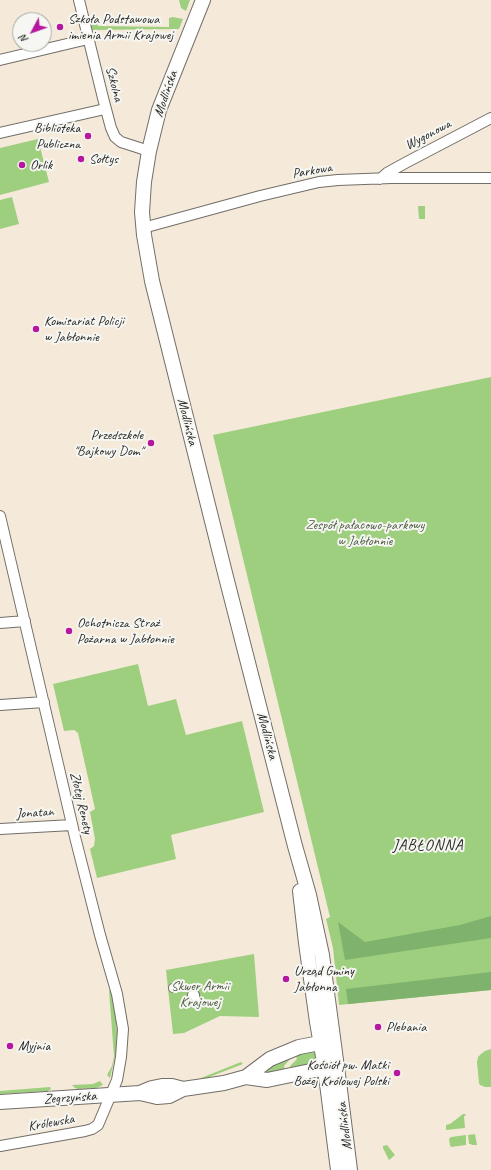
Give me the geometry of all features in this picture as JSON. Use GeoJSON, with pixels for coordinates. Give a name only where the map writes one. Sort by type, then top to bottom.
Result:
{"type":"FeatureCollection","features":[{"type":"Feature","properties":{"kind":"main road","name":"Modlińska"},"geometry":{"type":"LineString","coordinates":[[202,0],[158,110],[144,182],[142,202],[143,228],[152,281],[229,592],[309,895],[322,955],[350,1170]]}},
{"type":"Feature","properties":{"kind":"main road","name":"Modlińska"},"geometry":{"type":"LineString","coordinates":[[295,846],[306,943],[325,1068],[338,1170]]}},
{"type":"Feature","properties":{"kind":"main road","name":"Zegrzyńska"},"geometry":{"type":"LineString","coordinates":[[0,1102],[140,1093],[157,1097],[169,1096],[183,1089],[224,1083],[246,1077],[270,1059],[300,1047],[320,1043]]}},
{"type":"Feature","properties":{"kind":"main road"},"geometry":{"type":"LineString","coordinates":[[320,1043],[335,1056],[325,1068]]}},
{"type":"Feature","properties":{"kind":"main road","name":"Zegrzyńska"},"geometry":{"type":"LineString","coordinates":[[246,1077],[267,1080],[325,1068]]}},
{"type":"Feature","properties":{"kind":"street","name":"Szkolna"},"geometry":{"type":"LineString","coordinates":[[79,0],[105,109],[115,137],[121,142],[150,151]]}},
{"type":"Feature","properties":{"kind":"street"},"geometry":{"type":"LineString","coordinates":[[0,60],[88,38]]}},
{"type":"Feature","properties":{"kind":"street"},"geometry":{"type":"LineString","coordinates":[[0,133],[105,109]]}},
{"type":"Feature","properties":{"kind":"street","name":"Wygonowa"},"geometry":{"type":"LineString","coordinates":[[380,179],[406,162],[491,118]]}},
{"type":"Feature","properties":{"kind":"street","name":"Parkowa"},"geometry":{"type":"LineString","coordinates":[[143,228],[260,196],[319,182],[380,179],[491,178]]}},
{"type":"Feature","properties":{"kind":"street","name":"Złotej Renety"},"geometry":{"type":"LineString","coordinates":[[0,516],[72,825],[100,935],[117,994],[123,1029],[121,1057],[117,1080],[111,1095]]}},
{"type":"Feature","properties":{"kind":"street"},"geometry":{"type":"LineString","coordinates":[[0,623],[25,621]]}},
{"type":"Feature","properties":{"kind":"street"},"geometry":{"type":"LineString","coordinates":[[0,705],[44,702]]}},
{"type":"Feature","properties":{"kind":"street","name":"Jonatan"},"geometry":{"type":"LineString","coordinates":[[0,829],[72,825]]}},
{"type":"Feature","properties":{"kind":"street","name":"Królewska"},"geometry":{"type":"LineString","coordinates":[[0,1146],[92,1129],[98,1125],[111,1095]]}},
{"type":"Feature","properties":{"kind":"green space"},"geometry":{"type":"Polygon","coordinates":[[[179,0],[190,0],[186,11],[181,8],[179,0]]]}},
{"type":"Feature","properties":{"kind":"green space"},"geometry":{"type":"Polygon","coordinates":[[[173,17],[183,19],[179,29],[91,30],[90,25],[93,20],[97,19],[98,26],[169,27],[169,18],[173,17]]]}},
{"type":"Feature","properties":{"kind":"green space","name":"Orlik"},"geometry":{"type":"Polygon","coordinates":[[[38,139],[49,182],[0,195],[0,148],[38,139]]]}},
{"type":"Feature","properties":{"kind":"green space"},"geometry":{"type":"Polygon","coordinates":[[[12,197],[19,224],[0,229],[0,200],[12,197]]]}},
{"type":"Feature","properties":{"kind":"green space"},"geometry":{"type":"Polygon","coordinates":[[[418,206],[425,206],[425,219],[419,219],[418,206]]]}},
{"type":"Feature","properties":{"kind":"green space","name":"Zespół pałacowo-parkowy w Jabłonnie"},"geometry":{"type":"Polygon","coordinates":[[[491,377],[491,990],[339,1005],[333,948],[326,919],[330,917],[213,435],[491,377]]]}},
{"type":"Feature","properties":{"kind":"green space"},"geometry":{"type":"Polygon","coordinates":[[[138,664],[148,706],[176,699],[186,735],[242,721],[264,812],[171,835],[176,859],[97,878],[90,849],[94,846],[95,839],[90,812],[95,809],[78,733],[74,730],[64,731],[53,684],[138,664]]]}},
{"type":"Feature","properties":{"kind":"green space"},"geometry":{"type":"Polygon","coordinates":[[[491,916],[491,938],[345,960],[338,922],[365,942],[460,925],[491,916]]]}},
{"type":"Feature","properties":{"kind":"green space","name":"Skwer Armii Krajowej"},"geometry":{"type":"Polygon","coordinates":[[[254,954],[259,1017],[220,1016],[184,1033],[173,1034],[166,970],[254,954]]]}},
{"type":"Feature","properties":{"kind":"green space"},"geometry":{"type":"Polygon","coordinates":[[[491,972],[491,990],[348,1004],[346,989],[491,972]]]}},
{"type":"Feature","properties":{"kind":"green space"},"geometry":{"type":"Polygon","coordinates":[[[111,988],[117,1033],[116,1052],[110,1078],[107,1075],[112,1066],[114,1056],[109,991],[111,988]]]}},
{"type":"Feature","properties":{"kind":"green space"},"geometry":{"type":"Polygon","coordinates":[[[491,1049],[491,1087],[485,1087],[479,1083],[477,1062],[478,1057],[481,1054],[491,1049]]]}},
{"type":"Feature","properties":{"kind":"green space"},"geometry":{"type":"Polygon","coordinates":[[[309,1051],[316,1053],[317,1062],[291,1069],[290,1066],[297,1059],[295,1054],[309,1051]]]}},
{"type":"Feature","properties":{"kind":"green space"},"geometry":{"type":"Polygon","coordinates":[[[289,1057],[290,1059],[284,1066],[285,1071],[264,1075],[272,1063],[289,1057]]]}},
{"type":"Feature","properties":{"kind":"green space"},"geometry":{"type":"Polygon","coordinates":[[[241,1062],[243,1064],[199,1081],[201,1078],[241,1062]]]}},
{"type":"Feature","properties":{"kind":"green space"},"geometry":{"type":"Polygon","coordinates":[[[100,1081],[103,1085],[96,1088],[78,1089],[72,1085],[93,1084],[100,1081]]]}},
{"type":"Feature","properties":{"kind":"green space"},"geometry":{"type":"Polygon","coordinates":[[[50,1087],[51,1089],[48,1091],[0,1094],[0,1091],[50,1087]]]}},
{"type":"Feature","properties":{"kind":"green space"},"geometry":{"type":"Polygon","coordinates":[[[463,1114],[466,1114],[464,1117],[465,1128],[446,1130],[446,1125],[450,1124],[463,1114]]]}},
{"type":"Feature","properties":{"kind":"green space"},"geometry":{"type":"Polygon","coordinates":[[[475,1134],[477,1145],[469,1144],[468,1135],[475,1134]]]}},
{"type":"Feature","properties":{"kind":"green space"},"geometry":{"type":"Polygon","coordinates":[[[466,1135],[466,1145],[451,1147],[449,1139],[451,1137],[466,1135]]]}},
{"type":"Feature","properties":{"kind":"green space"},"geometry":{"type":"Polygon","coordinates":[[[387,1145],[395,1155],[389,1160],[383,1148],[383,1146],[387,1145]]]}},
{"type":"Feature","properties":{"kind":"place","name":"Szkoła Podstawowa imienia Armii Krajowej"},"geometry":{"type":"Point","coordinates":[60,27]}},
{"type":"Feature","properties":{"kind":"place","name":"Biblioteka Publiczna"},"geometry":{"type":"Point","coordinates":[88,136]}},
{"type":"Feature","properties":{"kind":"place","name":"Sołtys"},"geometry":{"type":"Point","coordinates":[81,159]}},
{"type":"Feature","properties":{"kind":"place","name":"Orlik"},"geometry":{"type":"Point","coordinates":[22,165]}},
{"type":"Feature","properties":{"kind":"place","name":"Komisariat Policji w Jabłonnie"},"geometry":{"type":"Point","coordinates":[36,329]}},
{"type":"Feature","properties":{"kind":"place","name":"Przedszkole \"Bajkowy Dom\""},"geometry":{"type":"Point","coordinates":[151,443]}},
{"type":"Feature","properties":{"kind":"place","name":"Ochotnicza Straż Pożarna w Jabłonnie"},"geometry":{"type":"Point","coordinates":[69,631]}},
{"type":"Feature","properties":{"kind":"place","name":"Urząd Gminy Jabłonna"},"geometry":{"type":"Point","coordinates":[286,979]}},
{"type":"Feature","properties":{"kind":"place","name":"Plebania"},"geometry":{"type":"Point","coordinates":[378,1027]}},
{"type":"Feature","properties":{"kind":"place","name":"Myjnia"},"geometry":{"type":"Point","coordinates":[10,1046]}},
{"type":"Feature","properties":{"kind":"place","name":"Kościół pw. Matki Bożej Królowej Polski"},"geometry":{"type":"Point","coordinates":[397,1073]}},
{"type":"Feature","properties":{"kind":"district","name":"JABŁONNA"},"geometry":{"type":"Point","coordinates":[428,846]}}]}
